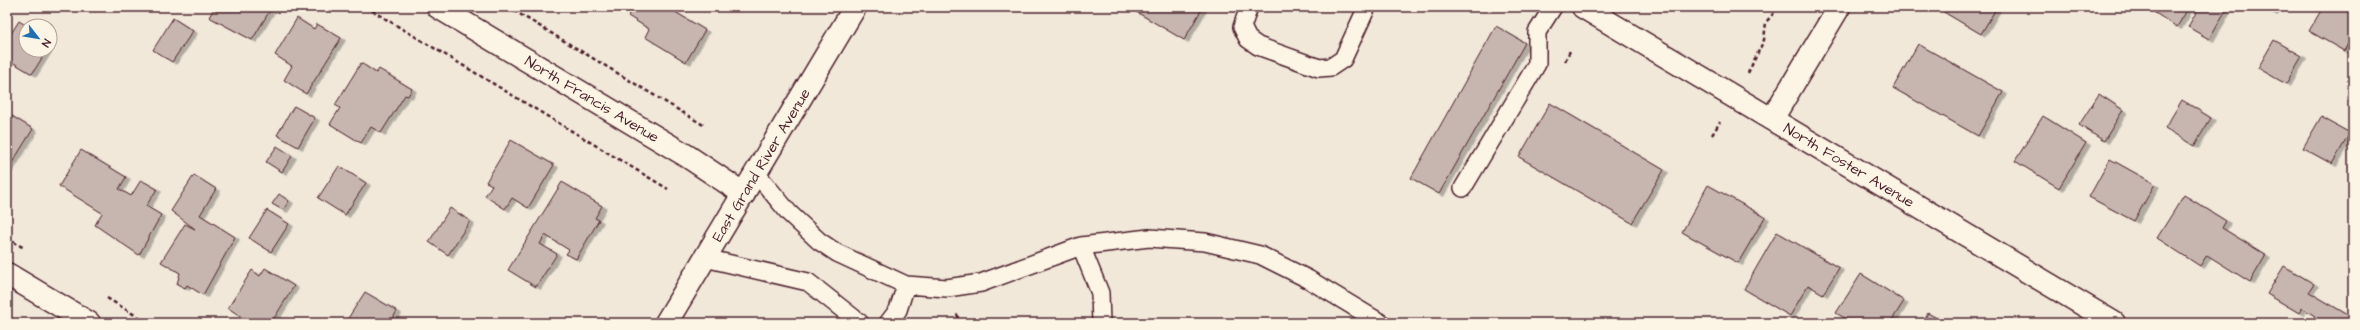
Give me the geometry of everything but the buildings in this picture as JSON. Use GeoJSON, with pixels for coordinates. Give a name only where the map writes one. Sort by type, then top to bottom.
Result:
{"type":"FeatureCollection","features":[{"type":"Feature","properties":{"kind":"street","name":"North Francis Avenue"},"geometry":{"type":"LineString","coordinates":[[438,7],[687,156],[744,194]]}},
{"type":"Feature","properties":{"kind":"street","name":"East Grand River Avenue"},"geometry":{"type":"LineString","coordinates":[[666,323],[855,7]]}},
{"type":"Feature","properties":{"kind":"street","name":"North Foster Avenue"},"geometry":{"type":"LineString","coordinates":[[1583,7],[2114,323]]}},
{"type":"Feature","properties":{"kind":"street"},"geometry":{"type":"LineString","coordinates":[[1772,119],[1839,7]]}},
{"type":"Feature","properties":{"kind":"street"},"geometry":{"type":"LineString","coordinates":[[7,274],[89,323]]}},
{"type":"Feature","properties":{"kind":"lane"},"geometry":{"type":"LineString","coordinates":[[1249,7],[1242,27],[1248,39],[1258,46],[1319,68],[1331,67],[1343,59],[1367,7]]}},
{"type":"Feature","properties":{"kind":"lane"},"geometry":{"type":"LineString","coordinates":[[1463,188],[1537,64],[1537,32],[1553,7]]}},
{"type":"Feature","properties":{"kind":"lane"},"geometry":{"type":"LineString","coordinates":[[756,173],[789,213],[820,241],[837,253],[906,285],[947,288],[981,283],[1081,246],[1149,238],[1205,242],[1260,255],[1308,279],[1381,323]]}},
{"type":"Feature","properties":{"kind":"lane"},"geometry":{"type":"LineString","coordinates":[[1081,246],[1100,293],[1101,323]]}},
{"type":"Feature","properties":{"kind":"lane"},"geometry":{"type":"LineString","coordinates":[[705,258],[808,282],[860,323]]}},
{"type":"Feature","properties":{"kind":"lane"},"geometry":{"type":"LineString","coordinates":[[888,323],[898,310],[906,285]]}},
{"type":"Feature","properties":{"kind":"path"},"geometry":{"type":"LineString","coordinates":[[366,7],[668,189]]}},
{"type":"Feature","properties":{"kind":"path"},"geometry":{"type":"LineString","coordinates":[[508,7],[705,126]]}}]}
